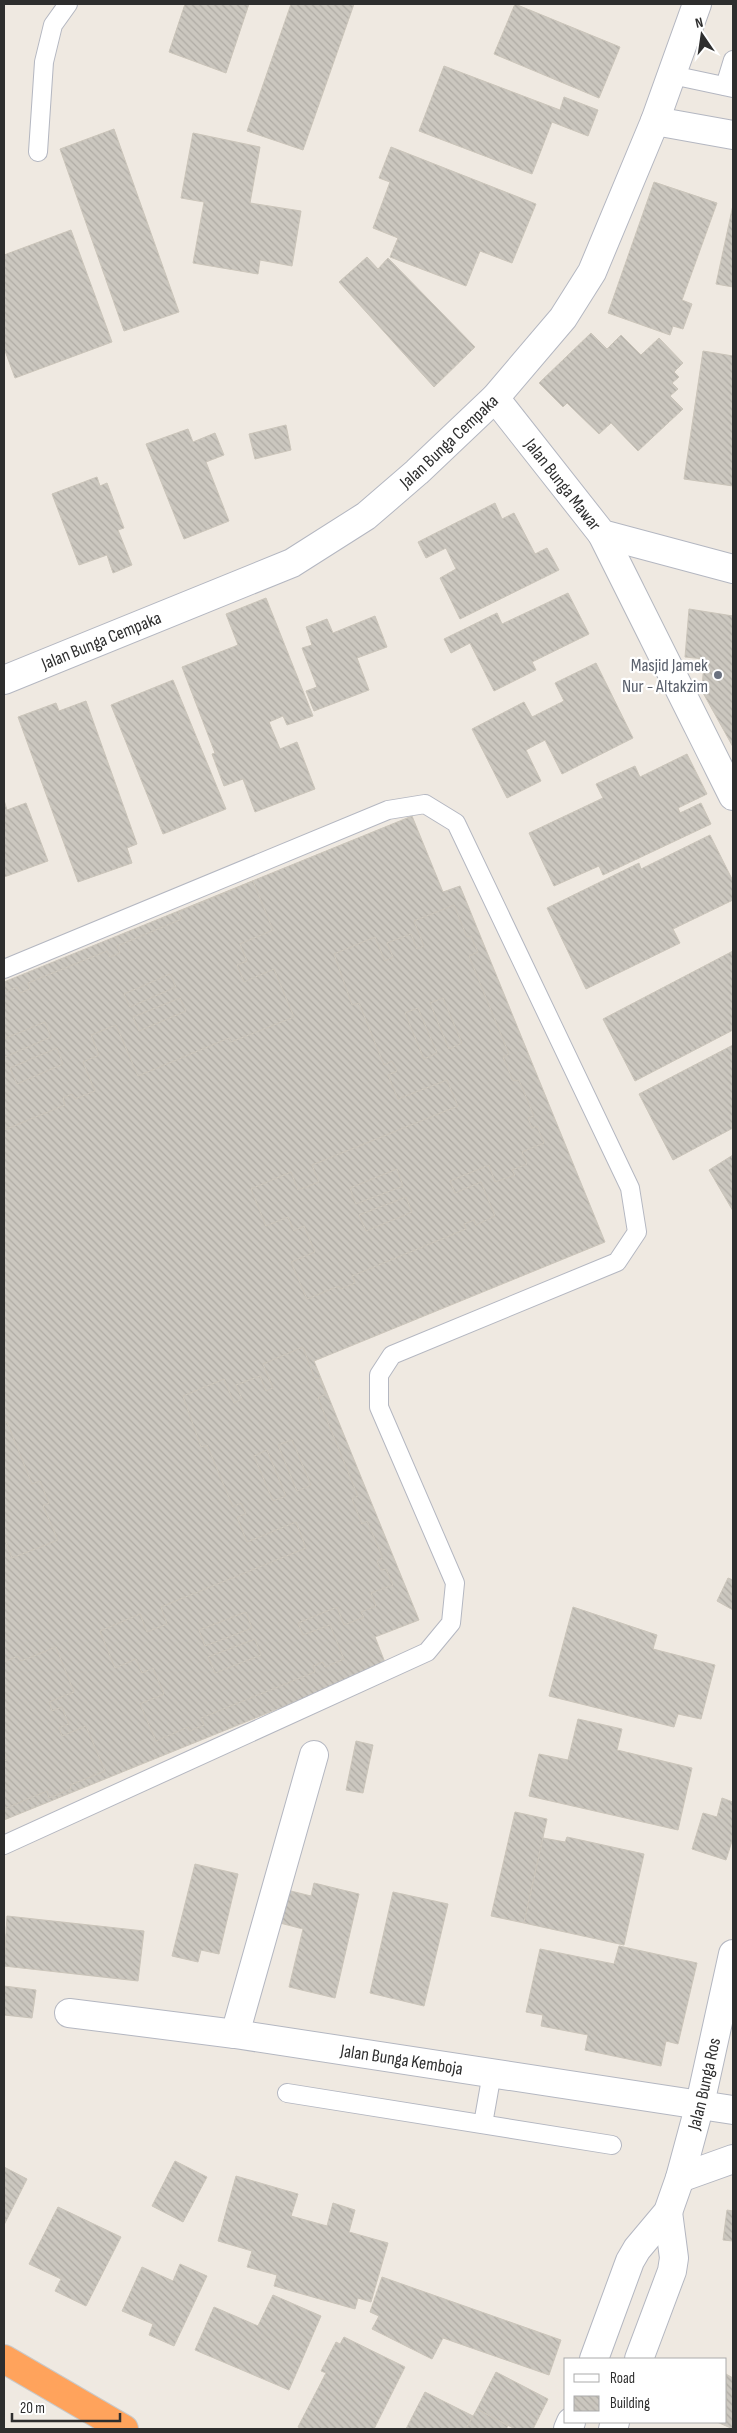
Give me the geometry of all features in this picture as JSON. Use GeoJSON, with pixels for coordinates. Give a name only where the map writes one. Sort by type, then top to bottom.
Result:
{"type":"FeatureCollection","features":[{"type":"Feature","properties":{"kind":"highway"},"geometry":{"type":"LineString","coordinates":[[4,2359],[124,2429]]}},
{"type":"Feature","properties":{"kind":"street","name":"Jalan Bunga Cempaka"},"geometry":{"type":"LineString","coordinates":[[4,680],[292,563],[366,516],[417,472],[495,398],[563,318],[592,272],[654,121],[697,4]]}},
{"type":"Feature","properties":{"kind":"street"},"geometry":{"type":"LineString","coordinates":[[654,121],[733,136]]}},
{"type":"Feature","properties":{"kind":"street","name":"Jalan Bunga Mawar"},"geometry":{"type":"LineString","coordinates":[[495,398],[602,534],[733,569]]}},
{"type":"Feature","properties":{"kind":"street"},"geometry":{"type":"LineString","coordinates":[[602,534],[733,796]]}},
{"type":"Feature","properties":{"kind":"street"},"geometry":{"type":"LineString","coordinates":[[235,2034],[314,1755]]}},
{"type":"Feature","properties":{"kind":"street","name":"Jalan Bunga Ros"},"geometry":{"type":"LineString","coordinates":[[594,2358],[630,2261],[637,2249],[668,2212],[680,2178],[700,2104],[733,1954]]}},
{"type":"Feature","properties":{"kind":"street","name":"Jalan Bunga Kemboja"},"geometry":{"type":"LineString","coordinates":[[70,2013],[235,2034],[733,2110]]}},
{"type":"Feature","properties":{"kind":"street"},"geometry":{"type":"LineString","coordinates":[[680,2178],[733,2159]]}},
{"type":"Feature","properties":{"kind":"street","name":"Jalan Bunga Ros"},"geometry":{"type":"LineString","coordinates":[[639,2358],[672,2271],[674,2258],[668,2212]]}},
{"type":"Feature","properties":{"kind":"lane"},"geometry":{"type":"LineString","coordinates":[[38,152],[44,62],[53,25],[68,4]]}},
{"type":"Feature","properties":{"kind":"lane"},"geometry":{"type":"LineString","coordinates":[[672,75],[729,87],[733,60]]}},
{"type":"Feature","properties":{"kind":"lane"},"geometry":{"type":"LineString","coordinates":[[4,969],[388,810],[425,804],[456,823],[630,1188],[637,1232],[618,1262],[392,1355],[379,1375],[379,1408],[455,1583],[451,1623],[427,1652],[4,1845]]}},
{"type":"Feature","properties":{"kind":"lane"},"geometry":{"type":"LineString","coordinates":[[483,2124],[492,2073]]}},
{"type":"Feature","properties":{"kind":"lane"},"geometry":{"type":"LineString","coordinates":[[287,2093],[612,2145]]}},
{"type":"Feature","properties":{"kind":"building"},"geometry":{"type":"Polygon","coordinates":[[[185,4],[249,4],[226,73],[169,52],[185,4]]]}},
{"type":"Feature","properties":{"kind":"building"},"geometry":{"type":"Polygon","coordinates":[[[291,4],[354,4],[303,150],[247,131],[291,4]]]}},
{"type":"Feature","properties":{"kind":"building"},"geometry":{"type":"Polygon","coordinates":[[[515,4],[620,47],[599,98],[494,54],[515,4]]]}},
{"type":"Feature","properties":{"kind":"building"},"geometry":{"type":"Polygon","coordinates":[[[444,66],[560,110],[564,97],[598,110],[588,136],[552,122],[532,174],[419,131],[444,66]]]}},
{"type":"Feature","properties":{"kind":"building"},"geometry":{"type":"Polygon","coordinates":[[[114,129],[179,312],[124,331],[60,149],[114,129]]]}},
{"type":"Feature","properties":{"kind":"building"},"geometry":{"type":"Polygon","coordinates":[[[193,133],[260,147],[250,203],[301,211],[292,266],[260,260],[258,274],[193,263],[204,202],[181,198],[193,133]]]}},
{"type":"Feature","properties":{"kind":"building"},"geometry":{"type":"Polygon","coordinates":[[[391,147],[536,204],[512,263],[480,251],[466,286],[390,257],[398,238],[373,228],[390,182],[379,178],[391,147]]]}},
{"type":"Feature","properties":{"kind":"building"},"geometry":{"type":"Polygon","coordinates":[[[654,182],[717,203],[682,300],[692,304],[683,329],[673,326],[670,335],[608,313],[654,182]]]}},
{"type":"Feature","properties":{"kind":"building"},"geometry":{"type":"Polygon","coordinates":[[[733,205],[733,287],[716,284],[733,205]]]}},
{"type":"Feature","properties":{"kind":"building"},"geometry":{"type":"Polygon","coordinates":[[[71,230],[112,342],[15,378],[4,348],[4,255],[71,230]]]}},
{"type":"Feature","properties":{"kind":"building"},"geometry":{"type":"Polygon","coordinates":[[[367,257],[378,269],[388,258],[475,347],[434,387],[339,282],[367,257]]]}},
{"type":"Feature","properties":{"kind":"building"},"geometry":{"type":"Polygon","coordinates":[[[591,333],[607,349],[621,335],[641,355],[659,338],[683,363],[674,372],[679,377],[672,383],[678,389],[670,396],[683,409],[638,451],[611,423],[599,434],[567,403],[563,407],[539,383],[591,333]]]}},
{"type":"Feature","properties":{"kind":"building"},"geometry":{"type":"Polygon","coordinates":[[[703,351],[733,356],[733,486],[684,479],[703,351]]]}},
{"type":"Feature","properties":{"kind":"building"},"geometry":{"type":"Polygon","coordinates":[[[286,425],[291,450],[255,459],[249,434],[286,425]]]}},
{"type":"Feature","properties":{"kind":"building"},"geometry":{"type":"Polygon","coordinates":[[[188,429],[193,442],[215,433],[224,455],[206,462],[229,521],[184,539],[146,444],[188,429]]]}},
{"type":"Feature","properties":{"kind":"building"},"geometry":{"type":"Polygon","coordinates":[[[97,477],[100,486],[107,483],[124,528],[118,530],[132,565],[113,573],[107,555],[79,565],[52,494],[97,477]]]}},
{"type":"Feature","properties":{"kind":"building"},"geometry":{"type":"Polygon","coordinates":[[[495,503],[502,519],[514,513],[535,554],[547,548],[559,570],[460,619],[440,578],[456,569],[446,548],[426,558],[418,542],[495,503]]]}},
{"type":"Feature","properties":{"kind":"building"},"geometry":{"type":"Polygon","coordinates":[[[568,593],[589,634],[532,662],[536,670],[494,691],[470,643],[451,653],[444,639],[497,613],[502,624],[568,593]]]}},
{"type":"Feature","properties":{"kind":"building"},"geometry":{"type":"Polygon","coordinates":[[[266,598],[313,716],[287,725],[283,716],[269,722],[280,749],[297,742],[315,789],[255,812],[243,779],[224,786],[212,754],[215,753],[182,667],[238,645],[226,614],[266,598]]]}},
{"type":"Feature","properties":{"kind":"building","name":"Masjid Jamek Nur - Altakzim"},"geometry":{"type":"Polygon","coordinates":[[[689,609],[733,616],[733,747],[702,691],[704,659],[685,657],[689,609]]]}},
{"type":"Feature","properties":{"kind":"building"},"geometry":{"type":"Polygon","coordinates":[[[375,616],[387,647],[357,658],[369,690],[314,711],[306,691],[317,687],[302,648],[312,645],[306,627],[327,619],[333,633],[375,616]]]}},
{"type":"Feature","properties":{"kind":"building"},"geometry":{"type":"Polygon","coordinates":[[[596,663],[633,738],[562,774],[545,740],[526,750],[541,781],[507,798],[472,729],[524,702],[532,717],[564,701],[555,683],[596,663]]]}},
{"type":"Feature","properties":{"kind":"building"},"geometry":{"type":"Polygon","coordinates":[[[173,680],[226,809],[163,834],[111,705],[173,680]]]}},
{"type":"Feature","properties":{"kind":"building"},"geometry":{"type":"Polygon","coordinates":[[[86,701],[137,844],[127,848],[132,863],[78,882],[18,717],[56,703],[59,711],[86,701]]]}},
{"type":"Feature","properties":{"kind":"building"},"geometry":{"type":"Polygon","coordinates":[[[687,754],[707,794],[678,808],[680,813],[701,803],[711,824],[603,875],[599,866],[554,886],[529,833],[603,798],[596,784],[635,766],[640,777],[687,754]]]}},
{"type":"Feature","properties":{"kind":"building"},"geometry":{"type":"Polygon","coordinates":[[[4,800],[7,810],[26,803],[48,861],[4,877],[4,800]]]}},
{"type":"Feature","properties":{"kind":"building"},"geometry":{"type":"Polygon","coordinates":[[[412,816],[443,892],[460,886],[605,1242],[314,1361],[419,1620],[375,1637],[386,1665],[4,1820],[4,982],[412,816]]]}},
{"type":"Feature","properties":{"kind":"building"},"geometry":{"type":"Polygon","coordinates":[[[710,835],[733,881],[733,900],[673,929],[680,943],[586,989],[547,908],[639,863],[641,869],[710,835]]]}},
{"type":"Feature","properties":{"kind":"building"},"geometry":{"type":"Polygon","coordinates":[[[253,881],[273,930],[240,944],[247,961],[237,965],[244,982],[274,969],[294,1017],[231,1042],[229,1038],[138,1076],[116,1025],[91,1035],[99,1055],[83,1062],[95,1091],[75,1099],[72,1094],[63,1098],[65,1105],[4,1130],[4,1055],[5,1057],[51,1037],[45,1022],[4,1039],[4,993],[17,987],[20,993],[30,989],[28,983],[107,951],[110,957],[120,953],[117,946],[182,919],[178,912],[253,881]],[[170,974],[124,994],[130,1007],[176,987],[170,974]],[[180,998],[133,1017],[139,1031],[186,1011],[180,998]],[[57,1048],[10,1068],[17,1084],[63,1064],[57,1048]]]}},
{"type":"Feature","properties":{"kind":"building"},"geometry":{"type":"Polygon","coordinates":[[[454,905],[467,937],[471,936],[478,952],[469,956],[509,1054],[503,1057],[513,1081],[519,1080],[534,1116],[528,1118],[532,1128],[537,1126],[544,1143],[522,1152],[527,1164],[512,1170],[515,1175],[495,1182],[489,1165],[450,1181],[455,1193],[481,1182],[495,1216],[476,1225],[474,1220],[464,1224],[466,1229],[352,1276],[355,1283],[341,1289],[339,1286],[307,1299],[291,1262],[315,1252],[304,1226],[294,1231],[288,1217],[266,1226],[251,1189],[291,1172],[298,1190],[319,1182],[312,1165],[458,1106],[447,1080],[398,1099],[388,1075],[397,1071],[392,1061],[384,1065],[359,1003],[352,1005],[334,954],[375,937],[385,961],[393,957],[387,943],[411,934],[417,949],[424,946],[414,921],[454,905]],[[443,998],[430,1003],[449,1049],[462,1043],[443,998]],[[418,1008],[405,1013],[424,1059],[437,1053],[418,1008]],[[397,1169],[350,1188],[356,1204],[403,1186],[397,1169]],[[406,1197],[359,1215],[366,1231],[412,1212],[406,1197]]]}},
{"type":"Feature","properties":{"kind":"building"},"geometry":{"type":"Polygon","coordinates":[[[733,951],[733,1030],[635,1081],[603,1019],[733,951]]]}},
{"type":"Feature","properties":{"kind":"building"},"geometry":{"type":"Polygon","coordinates":[[[733,1045],[733,1128],[673,1160],[639,1094],[733,1045]]]}},
{"type":"Feature","properties":{"kind":"building"},"geometry":{"type":"Polygon","coordinates":[[[733,1155],[733,1211],[709,1170],[733,1155]]]}},
{"type":"Feature","properties":{"kind":"building"},"geometry":{"type":"Polygon","coordinates":[[[303,1347],[315,1379],[320,1378],[326,1394],[318,1398],[358,1496],[352,1499],[362,1524],[367,1521],[383,1558],[377,1561],[381,1570],[386,1569],[393,1585],[371,1593],[376,1606],[361,1612],[364,1617],[344,1625],[337,1607],[298,1623],[303,1635],[330,1625],[344,1659],[325,1667],[323,1662],[313,1666],[315,1672],[201,1718],[204,1725],[190,1731],[188,1727],[156,1741],[140,1704],[164,1694],[153,1668],[142,1673],[136,1659],[115,1668],[100,1631],[140,1614],[147,1632],[167,1624],[161,1607],[306,1548],[296,1522],[247,1542],[237,1517],[246,1514],[241,1503],[233,1507],[207,1445],[201,1447],[183,1396],[224,1379],[234,1403],[242,1399],[236,1385],[260,1376],[266,1391],[273,1388],[263,1364],[303,1347]],[[292,1440],[278,1445],[297,1491],[311,1485],[292,1440]],[[267,1450],[254,1456],[273,1501],[286,1496],[267,1450]],[[246,1612],[199,1630],[205,1646],[252,1628],[246,1612]],[[255,1639],[208,1657],[215,1673],[261,1655],[255,1639]]]}},
{"type":"Feature","properties":{"kind":"building"},"geometry":{"type":"Polygon","coordinates":[[[7,1422],[32,1484],[40,1481],[49,1503],[43,1506],[58,1540],[12,1558],[4,1537],[4,1424],[7,1422]]]}},
{"type":"Feature","properties":{"kind":"building"},"geometry":{"type":"Polygon","coordinates":[[[728,1578],[733,1580],[733,1610],[717,1601],[728,1578]]]}},
{"type":"Feature","properties":{"kind":"building"},"geometry":{"type":"Polygon","coordinates":[[[573,1607],[657,1635],[653,1649],[715,1665],[701,1719],[678,1714],[674,1727],[549,1696],[573,1607]]]}},
{"type":"Feature","properties":{"kind":"building"},"geometry":{"type":"Polygon","coordinates":[[[56,1647],[74,1692],[49,1702],[52,1711],[62,1707],[69,1724],[59,1728],[62,1736],[86,1726],[105,1771],[70,1785],[71,1789],[49,1798],[47,1791],[4,1809],[4,1761],[7,1760],[4,1752],[4,1662],[18,1656],[21,1661],[56,1647]]]}},
{"type":"Feature","properties":{"kind":"building"},"geometry":{"type":"Polygon","coordinates":[[[578,1719],[622,1729],[617,1750],[692,1768],[678,1830],[529,1796],[539,1754],[568,1760],[578,1719]]]}},
{"type":"Feature","properties":{"kind":"building"},"geometry":{"type":"Polygon","coordinates":[[[356,1741],[373,1745],[363,1793],[346,1790],[356,1741]]]}},
{"type":"Feature","properties":{"kind":"building"},"geometry":{"type":"Polygon","coordinates":[[[722,1798],[733,1802],[733,1838],[726,1860],[692,1849],[703,1813],[717,1817],[722,1798]]]}},
{"type":"Feature","properties":{"kind":"building"},"geometry":{"type":"Polygon","coordinates":[[[515,1812],[547,1819],[524,1923],[491,1916],[515,1812]]]}},
{"type":"Feature","properties":{"kind":"building"},"geometry":{"type":"Polygon","coordinates":[[[567,1837],[644,1854],[624,1945],[524,1923],[543,1838],[565,1842],[567,1837]]]}},
{"type":"Feature","properties":{"kind":"building"},"geometry":{"type":"Polygon","coordinates":[[[195,1864],[238,1874],[219,1954],[201,1950],[198,1962],[172,1956],[195,1864]]]}},
{"type":"Feature","properties":{"kind":"building"},"geometry":{"type":"Polygon","coordinates":[[[314,1883],[359,1894],[335,1998],[289,1987],[303,1929],[280,1923],[287,1890],[311,1896],[314,1883]]]}},
{"type":"Feature","properties":{"kind":"building"},"geometry":{"type":"Polygon","coordinates":[[[393,1892],[448,1904],[424,2006],[370,1993],[393,1892]]]}},
{"type":"Feature","properties":{"kind":"building"},"geometry":{"type":"Polygon","coordinates":[[[7,1916],[144,1931],[138,1981],[4,1966],[7,1916]]]}},
{"type":"Feature","properties":{"kind":"building"},"geometry":{"type":"Polygon","coordinates":[[[619,1946],[697,1963],[678,2044],[666,2041],[661,2066],[585,2050],[588,2035],[541,2026],[543,2015],[526,2012],[540,1949],[614,1964],[619,1946]]]}},
{"type":"Feature","properties":{"kind":"building"},"geometry":{"type":"Polygon","coordinates":[[[4,1986],[36,1990],[32,2018],[4,2015],[4,1986]]]}},
{"type":"Feature","properties":{"kind":"building"},"geometry":{"type":"Polygon","coordinates":[[[175,2161],[207,2177],[183,2222],[152,2206],[175,2161]]]}},
{"type":"Feature","properties":{"kind":"building"},"geometry":{"type":"Polygon","coordinates":[[[4,2167],[27,2179],[4,2225],[4,2167]]]}},
{"type":"Feature","properties":{"kind":"building"},"geometry":{"type":"Polygon","coordinates":[[[236,2176],[298,2194],[291,2216],[327,2226],[333,2203],[355,2210],[349,2232],[388,2243],[371,2302],[358,2298],[355,2309],[274,2286],[277,2275],[247,2267],[252,2251],[218,2241],[236,2176]]]}},
{"type":"Feature","properties":{"kind":"building"},"geometry":{"type":"Polygon","coordinates":[[[58,2207],[121,2237],[86,2306],[55,2291],[61,2279],[29,2264],[58,2207]]]}},
{"type":"Feature","properties":{"kind":"building"},"geometry":{"type":"Polygon","coordinates":[[[727,2210],[733,2211],[733,2241],[723,2240],[727,2210]]]}},
{"type":"Feature","properties":{"kind":"building"},"geometry":{"type":"Polygon","coordinates":[[[180,2264],[207,2276],[174,2346],[149,2335],[153,2324],[122,2311],[142,2267],[173,2281],[180,2264]]]}},
{"type":"Feature","properties":{"kind":"building"},"geometry":{"type":"Polygon","coordinates":[[[382,2277],[561,2340],[549,2375],[443,2338],[432,2359],[372,2329],[379,2316],[370,2312],[382,2277]]]}},
{"type":"Feature","properties":{"kind":"building"},"geometry":{"type":"Polygon","coordinates":[[[273,2295],[321,2316],[289,2390],[195,2350],[214,2307],[258,2326],[273,2295]]]}},
{"type":"Feature","properties":{"kind":"building"},"geometry":{"type":"Polygon","coordinates":[[[344,2337],[405,2367],[374,2429],[303,2429],[298,2427],[326,2373],[321,2371],[336,2342],[340,2344],[344,2337]]]}},
{"type":"Feature","properties":{"kind":"building"},"geometry":{"type":"Polygon","coordinates":[[[496,2372],[548,2399],[533,2429],[515,2429],[477,2409],[496,2372]]]}},
{"type":"Feature","properties":{"kind":"building"},"geometry":{"type":"Polygon","coordinates":[[[727,2375],[733,2378],[733,2429],[719,2423],[727,2423],[727,2375]]]}},
{"type":"Feature","properties":{"kind":"building"},"geometry":{"type":"Polygon","coordinates":[[[425,2392],[473,2416],[466,2429],[406,2429],[425,2392]]]}},
{"type":"Feature","properties":{"kind":"building"},"geometry":{"type":"Polygon","coordinates":[[[477,2409],[508,2426],[506,2429],[466,2429],[477,2409]]]}},
{"type":"Feature","properties":{"kind":"place","name":"Masjid Jamek Nur - Altakzim"},"geometry":{"type":"Point","coordinates":[718,675]}}]}
